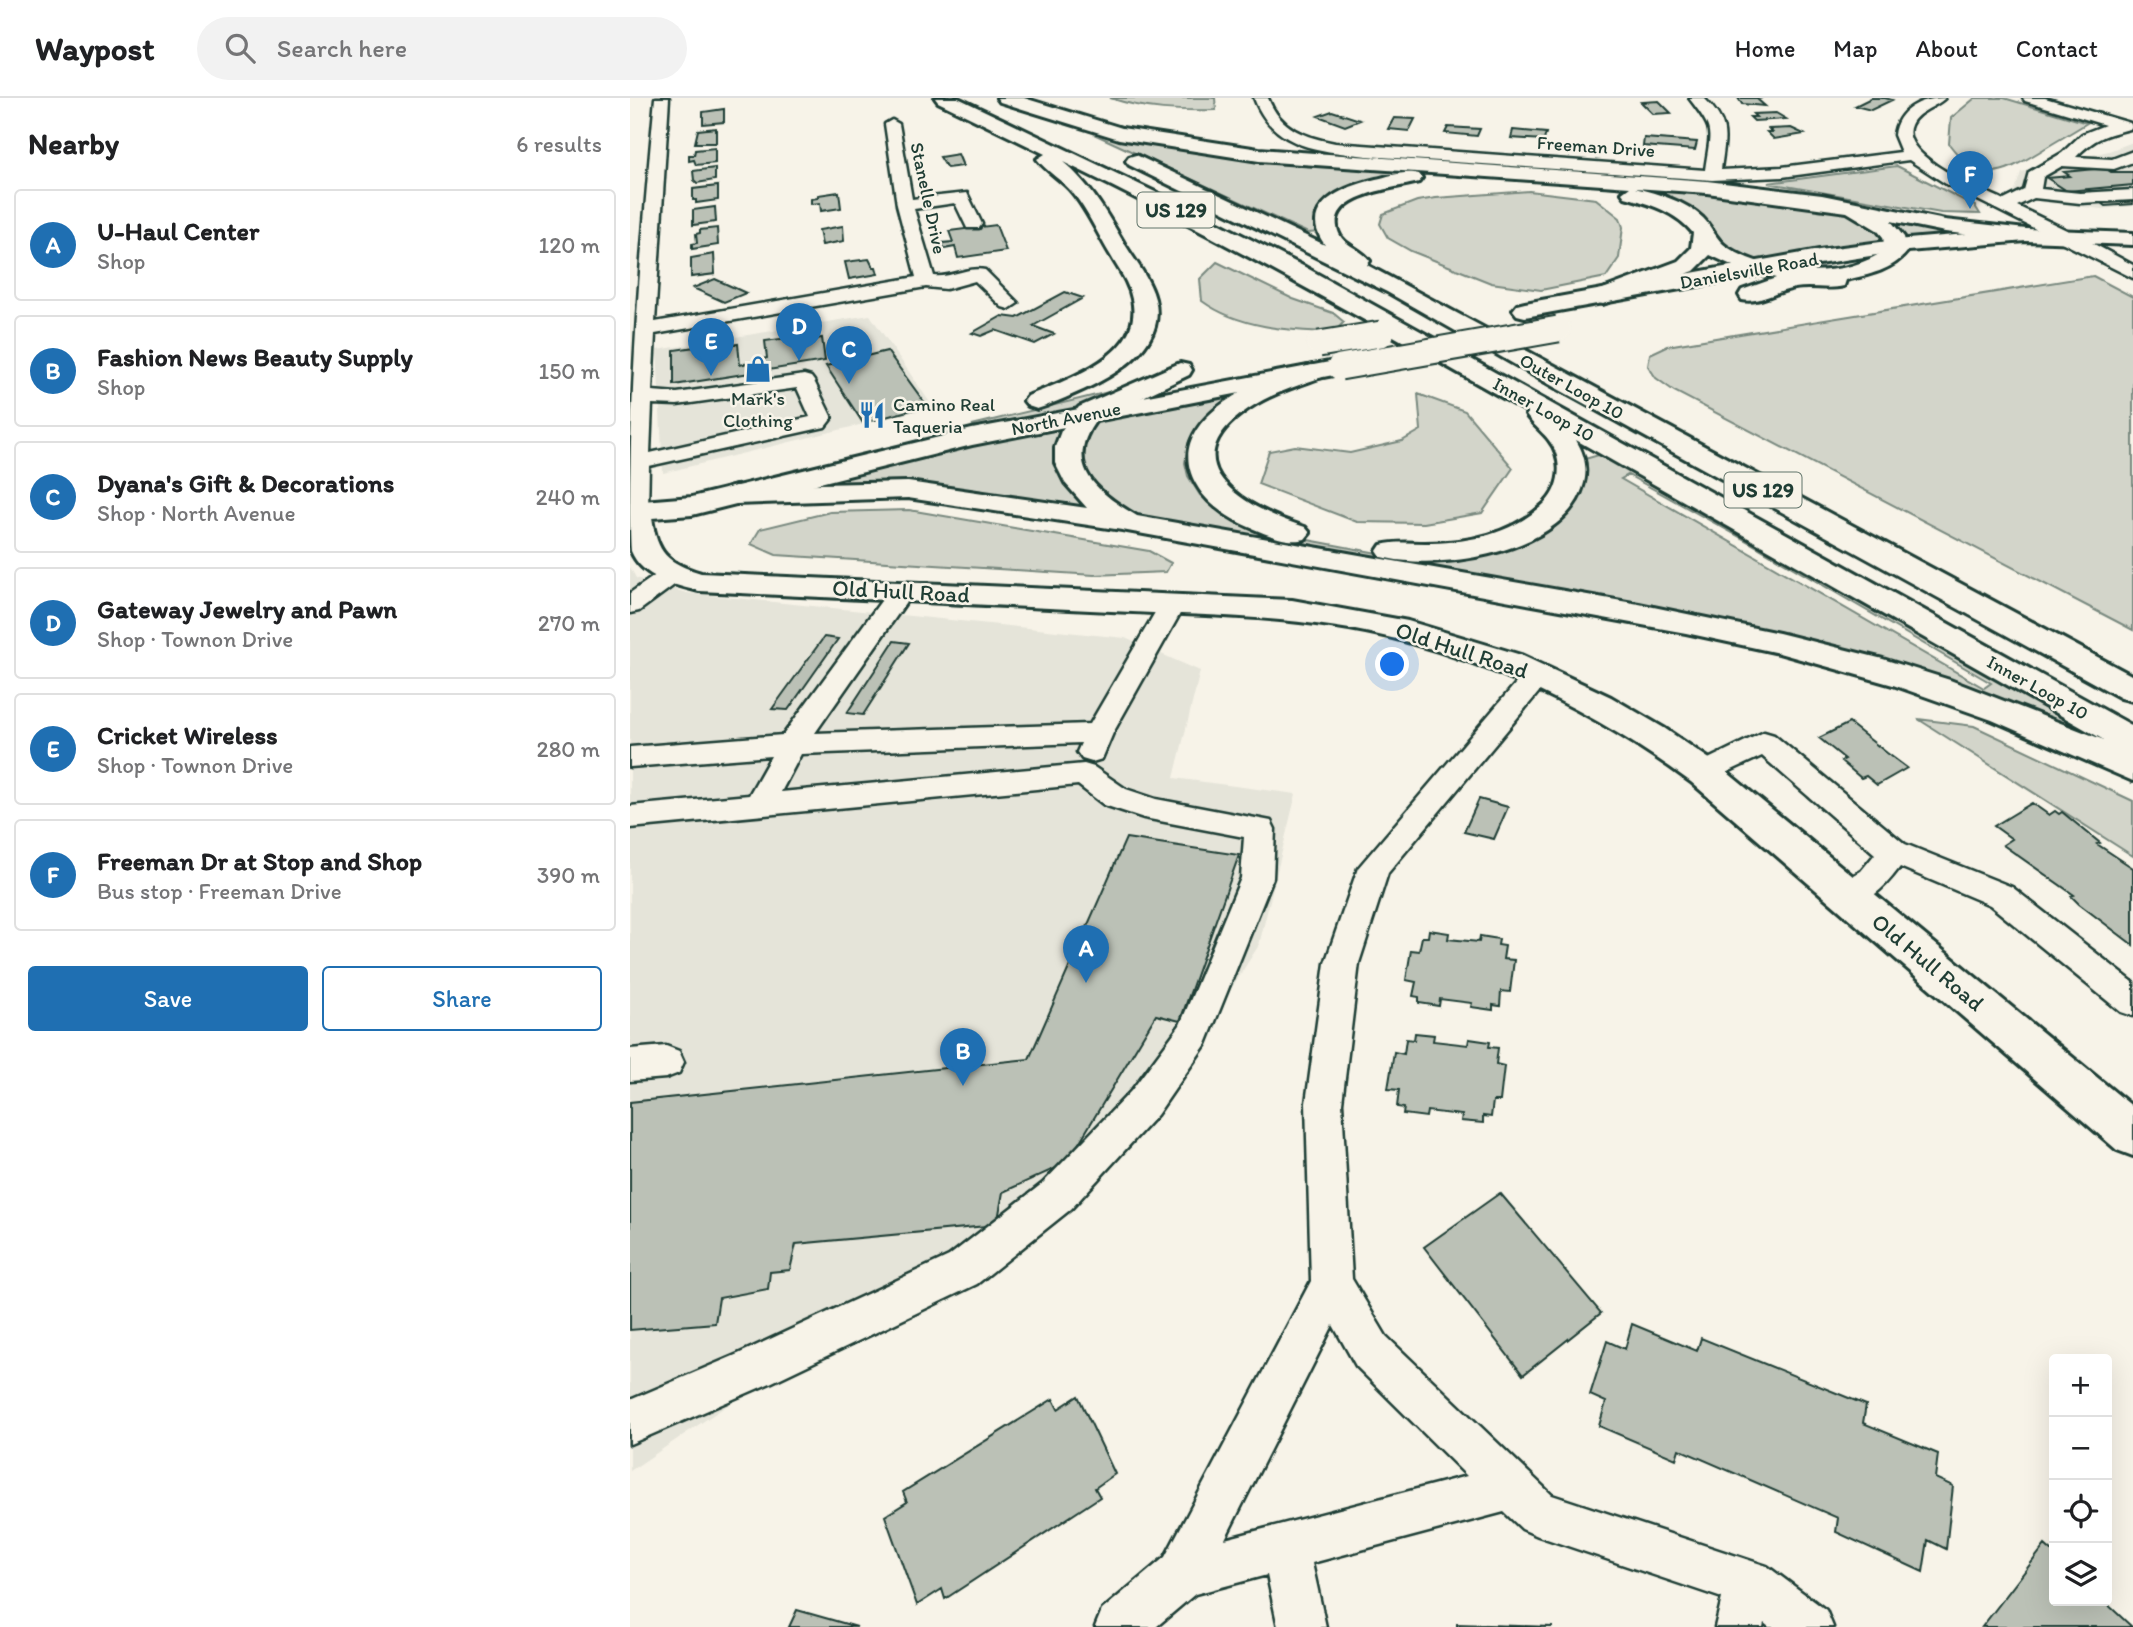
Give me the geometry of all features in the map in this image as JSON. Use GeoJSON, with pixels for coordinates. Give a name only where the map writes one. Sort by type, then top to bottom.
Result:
{"type":"FeatureCollection","features":[{"type":"Feature","properties":{"kind":"main road","name":"Inner Loop 10"},"geometry":{"type":"LineString","coordinates":[[944,98],[1188,215],[1484,374],[2133,740]]}},
{"type":"Feature","properties":{"kind":"main road"},"geometry":{"type":"LineString","coordinates":[[1004,98],[1119,132],[1259,155],[1707,187],[1822,201],[1945,226],[2026,235]]}},
{"type":"Feature","properties":{"kind":"main road","name":"Outer Loop 10"},"geometry":{"type":"LineString","coordinates":[[1004,98],[1395,287],[1565,383],[2133,690]]}},
{"type":"Feature","properties":{"kind":"main road"},"geometry":{"type":"LineString","coordinates":[[965,108],[1046,157],[1080,189],[1136,280],[1145,304],[1144,324],[1132,347],[1105,371],[1037,401]]}},
{"type":"Feature","properties":{"kind":"main road"},"geometry":{"type":"LineString","coordinates":[[1395,287],[1339,246],[1326,229],[1325,220],[1342,198],[1361,189],[1393,181],[1441,177],[1619,191],[1649,198],[1678,210],[1699,225],[1717,250],[1761,268],[1826,279],[1874,266],[1896,253],[1894,237],[1881,223],[1868,215],[1822,201]]}},
{"type":"Feature","properties":{"kind":"main road","name":"Danielsville Road"},"geometry":{"type":"LineString","coordinates":[[1951,262],[2031,248],[2100,227],[2133,224]]}},
{"type":"Feature","properties":{"kind":"main road"},"geometry":{"type":"LineString","coordinates":[[1603,297],[1686,266],[1696,259],[1702,250],[1703,234]]}},
{"type":"Feature","properties":{"kind":"main road","name":"Danielsville Road"},"geometry":{"type":"LineString","coordinates":[[1294,349],[1896,246],[2026,235],[2133,239]]}},
{"type":"Feature","properties":{"kind":"main road","name":"Danielsville Road"},"geometry":{"type":"LineString","coordinates":[[1739,297],[1826,279],[1913,269]]}},
{"type":"Feature","properties":{"kind":"main road","name":"North Avenue"},"geometry":{"type":"LineString","coordinates":[[633,510],[692,506],[972,436],[1088,413],[1586,324]]}},
{"type":"Feature","properties":{"kind":"main road","name":"North Avenue"},"geometry":{"type":"LineString","coordinates":[[633,510],[680,488],[1037,401],[1205,366]]}},
{"type":"Feature","properties":{"kind":"main road"},"geometry":{"type":"LineString","coordinates":[[1129,523],[1080,490],[1071,474],[1068,455],[1073,437],[1080,420],[1088,413],[1180,370]]}},
{"type":"Feature","properties":{"kind":"main road"},"geometry":{"type":"LineString","coordinates":[[1327,370],[1252,396],[1223,417],[1201,443],[1198,457],[1208,484],[1232,508],[1282,530],[1340,543],[1432,553],[1505,540],[1535,526],[1556,510],[1569,493],[1574,476],[1573,459],[1564,441],[1551,425],[1484,374]]}},
{"type":"Feature","properties":{"kind":"main road"},"geometry":{"type":"LineString","coordinates":[[735,495],[908,490],[1129,523],[1657,617],[1778,643],[1948,692],[2060,733],[2133,768]]}},
{"type":"Feature","properties":{"kind":"main road","name":"Old Hull Road"},"geometry":{"type":"LineString","coordinates":[[633,510],[642,546],[652,563],[672,575],[699,582],[1292,610],[1380,624],[1444,640],[1538,675],[1626,720],[1704,773],[2133,1135]]}},
{"type":"Feature","properties":{"kind":"street"},"geometry":{"type":"LineString","coordinates":[[633,510],[639,462],[635,423],[641,399],[649,252],[662,98]]}},
{"type":"Feature","properties":{"kind":"street","name":"Freeman Drive"},"geometry":{"type":"LineString","coordinates":[[1261,98],[1264,113],[1280,130],[1311,142],[1346,149],[1712,175],[1782,172],[1911,155]]}},
{"type":"Feature","properties":{"kind":"street"},"geometry":{"type":"LineString","coordinates":[[1696,98],[1710,111],[1720,128],[1712,175]]}},
{"type":"Feature","properties":{"kind":"street"},"geometry":{"type":"LineString","coordinates":[[1938,98],[1911,114],[1903,125],[1903,145],[1911,155],[1934,171],[2077,236],[2133,272]]}},
{"type":"Feature","properties":{"kind":"street"},"geometry":{"type":"LineString","coordinates":[[2030,98],[2092,117],[2125,121]]}},
{"type":"Feature","properties":{"kind":"street"},"geometry":{"type":"LineString","coordinates":[[2032,193],[2035,175],[2059,161],[2087,137],[2125,121]]}},
{"type":"Feature","properties":{"kind":"street","name":"Stanelle Drive"},"geometry":{"type":"LineString","coordinates":[[892,124],[905,205],[926,281]]}},
{"type":"Feature","properties":{"kind":"street"},"geometry":{"type":"LineString","coordinates":[[2059,161],[2114,164],[2133,156]]}},
{"type":"Feature","properties":{"kind":"street"},"geometry":{"type":"LineString","coordinates":[[956,179],[973,224]]}},
{"type":"Feature","properties":{"kind":"street"},"geometry":{"type":"LineString","coordinates":[[2004,205],[2032,193],[2080,198],[2133,195]]}},
{"type":"Feature","properties":{"kind":"street"},"geometry":{"type":"LineString","coordinates":[[905,205],[961,197]]}},
{"type":"Feature","properties":{"kind":"street"},"geometry":{"type":"LineString","coordinates":[[645,330],[926,281],[946,283],[979,274],[1009,303]]}},
{"type":"Feature","properties":{"kind":"street"},"geometry":{"type":"LineString","coordinates":[[639,462],[817,422],[821,418],[804,381],[695,396],[641,399]]}},
{"type":"Feature","properties":{"kind":"street"},"geometry":{"type":"LineString","coordinates":[[754,387],[772,432]]}},
{"type":"Feature","properties":{"kind":"street"},"geometry":{"type":"LineString","coordinates":[[695,396],[705,448]]}},
{"type":"Feature","properties":{"kind":"street"},"geometry":{"type":"LineString","coordinates":[[630,605],[672,575]]}},
{"type":"Feature","properties":{"kind":"street"},"geometry":{"type":"LineString","coordinates":[[759,805],[792,744],[901,591]]}},
{"type":"Feature","properties":{"kind":"street"},"geometry":{"type":"LineString","coordinates":[[1084,774],[1099,733],[1173,603]]}},
{"type":"Feature","properties":{"kind":"street"},"geometry":{"type":"LineString","coordinates":[[1538,675],[1374,868],[1342,964],[1324,1103],[1332,1284],[1371,1351],[1538,1513],[1745,1605],[1809,1627]]}},
{"type":"Feature","properties":{"kind":"street"},"geometry":{"type":"LineString","coordinates":[[630,757],[792,744],[1099,733]]}},
{"type":"Feature","properties":{"kind":"street"},"geometry":{"type":"LineString","coordinates":[[1704,773],[1763,742],[1894,852],[2001,896],[2133,1002]]}},
{"type":"Feature","properties":{"kind":"street"},"geometry":{"type":"LineString","coordinates":[[630,817],[1084,774],[1115,797],[1155,810],[1260,829],[1257,878],[1194,1033],[1144,1103],[1057,1196],[963,1270],[753,1370],[630,1422]]}},
{"type":"Feature","properties":{"kind":"street"},"geometry":{"type":"LineString","coordinates":[[1848,894],[1872,880],[1894,852]]}},
{"type":"Feature","properties":{"kind":"street"},"geometry":{"type":"LineString","coordinates":[[630,1065],[666,1062]]}},
{"type":"Feature","properties":{"kind":"street"},"geometry":{"type":"LineString","coordinates":[[1119,1627],[1182,1574],[1332,1284]]}},
{"type":"Feature","properties":{"kind":"street"},"geometry":{"type":"LineString","coordinates":[[1182,1574],[1512,1487]]}},
{"type":"Feature","properties":{"kind":"street"},"geometry":{"type":"LineString","coordinates":[[1285,1546],[1302,1627]]}},
{"type":"Feature","properties":{"kind":"shaded area"},"geometry":{"type":"Polygon","coordinates":[[[1110,98],[1215,98],[1216,110],[1163,109],[1110,98]]]}},
{"type":"Feature","properties":{"kind":"shaded area"},"geometry":{"type":"Polygon","coordinates":[[[1975,98],[2004,98],[2087,123],[2013,166],[1991,172],[1981,171],[1960,157],[1949,144],[1951,118],[1975,98]]]}},
{"type":"Feature","properties":{"kind":"shaded area"},"geometry":{"type":"Polygon","coordinates":[[[1103,132],[1145,141],[1706,190],[1831,206],[1869,220],[1889,244],[1758,263],[1747,260],[1639,192],[1604,186],[1437,174],[1415,175],[1360,186],[1319,232],[1308,233],[1096,135],[1103,132]]]}},
{"type":"Feature","properties":{"kind":"shaded area"},"geometry":{"type":"Polygon","coordinates":[[[2133,142],[2133,206],[2102,209],[2041,202],[2014,193],[2021,172],[2109,151],[2133,142]]]}},
{"type":"Feature","properties":{"kind":"shaded area"},"geometry":{"type":"Polygon","coordinates":[[[1897,166],[1975,206],[1980,214],[1941,213],[1768,183],[1897,166]]]}},
{"type":"Feature","properties":{"kind":"shaded area"},"geometry":{"type":"Polygon","coordinates":[[[1529,191],[1596,199],[1620,218],[1623,227],[1619,258],[1606,277],[1541,290],[1491,283],[1411,251],[1388,238],[1380,224],[1383,214],[1417,201],[1529,191]]]}},
{"type":"Feature","properties":{"kind":"shaded area"},"geometry":{"type":"Polygon","coordinates":[[[1872,214],[1963,231],[1906,241],[1872,214]]]}},
{"type":"Feature","properties":{"kind":"shaded area"},"geometry":{"type":"Polygon","coordinates":[[[1217,262],[1293,299],[1333,313],[1344,322],[1334,332],[1300,331],[1248,322],[1216,310],[1202,301],[1200,279],[1217,262]]]}},
{"type":"Feature","properties":{"kind":"shaded area"},"geometry":{"type":"Polygon","coordinates":[[[2093,276],[2133,297],[2133,630],[1674,391],[1656,378],[1648,366],[1650,354],[1667,346],[2093,276]]]}},
{"type":"Feature","properties":{"kind":"shaded area"},"geometry":{"type":"Polygon","coordinates":[[[870,315],[933,407],[663,473],[657,350],[870,315]]]}},
{"type":"Feature","properties":{"kind":"shaded area"},"geometry":{"type":"Polygon","coordinates":[[[1121,389],[1088,406],[975,430],[976,426],[972,425],[1121,389]]]}},
{"type":"Feature","properties":{"kind":"shaded area"},"geometry":{"type":"Polygon","coordinates":[[[1251,390],[1205,420],[1189,441],[1185,463],[1188,476],[1200,495],[1223,515],[1260,531],[1404,558],[1458,557],[1579,495],[1587,473],[1585,459],[1602,454],[2090,730],[2085,737],[1932,680],[1135,516],[1095,494],[1075,453],[1093,419],[1251,390]],[[1628,475],[1621,479],[1984,688],[1991,683],[1628,475]]]}},
{"type":"Feature","properties":{"kind":"shaded area"},"geometry":{"type":"Polygon","coordinates":[[[1418,394],[1465,411],[1513,468],[1482,513],[1424,523],[1357,522],[1258,484],[1269,451],[1295,446],[1350,453],[1402,441],[1421,430],[1418,394]]]}},
{"type":"Feature","properties":{"kind":"shaded area"},"geometry":{"type":"Polygon","coordinates":[[[1073,421],[1060,460],[1060,470],[1068,487],[1091,508],[939,486],[827,484],[933,451],[1073,421]]]}},
{"type":"Feature","properties":{"kind":"shaded area"},"geometry":{"type":"Polygon","coordinates":[[[909,510],[1149,551],[1171,563],[1166,572],[1094,575],[776,555],[751,544],[760,529],[830,512],[909,510]]]}},
{"type":"Feature","properties":{"kind":"shaded area"},"geometry":{"type":"Polygon","coordinates":[[[630,567],[636,578],[687,593],[1125,638],[1200,671],[1174,778],[1296,794],[1259,945],[1146,1122],[630,1471],[630,567]]]}},
{"type":"Feature","properties":{"kind":"shaded area"},"geometry":{"type":"Polygon","coordinates":[[[1918,719],[1974,726],[2133,801],[2133,856],[1918,719]]]}},
{"type":"Feature","properties":{"kind":"building"},"geometry":{"type":"Polygon","coordinates":[[[1738,98],[1762,98],[1757,99],[1765,106],[1742,104],[1738,98]]]}},
{"type":"Feature","properties":{"kind":"building"},"geometry":{"type":"Polygon","coordinates":[[[1871,98],[1892,100],[1871,110],[1855,106],[1871,98]]]}},
{"type":"Feature","properties":{"kind":"building"},"geometry":{"type":"Polygon","coordinates":[[[1659,101],[1671,113],[1653,114],[1641,102],[1659,101]]]}},
{"type":"Feature","properties":{"kind":"building"},"geometry":{"type":"Polygon","coordinates":[[[724,109],[724,122],[703,124],[703,112],[724,109]]]}},
{"type":"Feature","properties":{"kind":"building"},"geometry":{"type":"Polygon","coordinates":[[[1332,111],[1360,120],[1345,126],[1318,116],[1332,111]]]}},
{"type":"Feature","properties":{"kind":"building"},"geometry":{"type":"Polygon","coordinates":[[[1776,113],[1786,119],[1754,121],[1750,117],[1756,117],[1753,114],[1776,113]]]}},
{"type":"Feature","properties":{"kind":"building"},"geometry":{"type":"Polygon","coordinates":[[[1394,118],[1415,119],[1409,131],[1388,129],[1394,118]]]}},
{"type":"Feature","properties":{"kind":"building"},"geometry":{"type":"Polygon","coordinates":[[[1448,127],[1480,129],[1477,136],[1445,133],[1448,127]]]}},
{"type":"Feature","properties":{"kind":"building"},"geometry":{"type":"Polygon","coordinates":[[[716,128],[716,143],[695,143],[698,130],[716,128]]]}},
{"type":"Feature","properties":{"kind":"building"},"geometry":{"type":"Polygon","coordinates":[[[1791,128],[1804,134],[1774,139],[1767,132],[1772,132],[1769,129],[1791,128]]]}},
{"type":"Feature","properties":{"kind":"building"},"geometry":{"type":"Polygon","coordinates":[[[1513,130],[1546,133],[1544,140],[1511,138],[1513,130]]]}},
{"type":"Feature","properties":{"kind":"building"},"geometry":{"type":"Polygon","coordinates":[[[1644,138],[1697,142],[1695,150],[1643,146],[1644,138]]]}},
{"type":"Feature","properties":{"kind":"building"},"geometry":{"type":"Polygon","coordinates":[[[715,148],[715,163],[696,165],[694,160],[689,161],[689,155],[694,155],[695,150],[715,148]]]}},
{"type":"Feature","properties":{"kind":"building"},"geometry":{"type":"Polygon","coordinates":[[[958,154],[963,166],[947,168],[940,157],[958,154]]]}},
{"type":"Feature","properties":{"kind":"building"},"geometry":{"type":"Polygon","coordinates":[[[715,168],[715,180],[697,183],[694,180],[693,171],[715,168]]]}},
{"type":"Feature","properties":{"kind":"building"},"geometry":{"type":"Polygon","coordinates":[[[2105,168],[2111,172],[2133,172],[2133,185],[2067,191],[2047,178],[2070,176],[2064,172],[2105,168]]]}},
{"type":"Feature","properties":{"kind":"building"},"geometry":{"type":"Polygon","coordinates":[[[718,186],[718,200],[696,203],[696,200],[693,200],[693,189],[718,186]]]}},
{"type":"Feature","properties":{"kind":"building"},"geometry":{"type":"Polygon","coordinates":[[[839,192],[841,208],[821,211],[820,203],[811,204],[811,199],[818,198],[818,195],[839,192]]]}},
{"type":"Feature","properties":{"kind":"building"},"geometry":{"type":"Polygon","coordinates":[[[2133,197],[2133,204],[2105,206],[2097,200],[2133,197]]]}},
{"type":"Feature","properties":{"kind":"building"},"geometry":{"type":"Polygon","coordinates":[[[715,207],[716,222],[693,225],[693,210],[715,207]]]}},
{"type":"Feature","properties":{"kind":"building"},"geometry":{"type":"Polygon","coordinates":[[[996,225],[1006,251],[958,258],[955,247],[944,249],[942,243],[953,242],[949,231],[996,225]]]}},
{"type":"Feature","properties":{"kind":"building"},"geometry":{"type":"Polygon","coordinates":[[[843,226],[844,241],[822,245],[819,230],[843,226]]]}},
{"type":"Feature","properties":{"kind":"building"},"geometry":{"type":"Polygon","coordinates":[[[717,228],[718,245],[692,249],[692,244],[697,243],[696,234],[700,233],[700,230],[717,228]]]}},
{"type":"Feature","properties":{"kind":"building"},"geometry":{"type":"Polygon","coordinates":[[[714,254],[715,274],[691,277],[691,258],[714,254]]]}},
{"type":"Feature","properties":{"kind":"building"},"geometry":{"type":"Polygon","coordinates":[[[869,259],[878,274],[849,279],[845,262],[869,259]]]}},
{"type":"Feature","properties":{"kind":"building"},"geometry":{"type":"Polygon","coordinates":[[[715,279],[746,293],[724,302],[693,288],[715,279]]]}},
{"type":"Feature","properties":{"kind":"building"},"geometry":{"type":"Polygon","coordinates":[[[1065,292],[1083,298],[1033,326],[1054,334],[1035,344],[995,330],[981,336],[972,333],[1002,316],[1017,318],[1065,292]]]}},
{"type":"Feature","properties":{"kind":"building"},"geometry":{"type":"Polygon","coordinates":[[[795,337],[796,342],[822,338],[825,361],[674,385],[674,350],[738,344],[740,365],[767,358],[765,341],[795,337]]]}},
{"type":"Feature","properties":{"kind":"building"},"geometry":{"type":"Polygon","coordinates":[[[887,351],[927,406],[863,423],[826,366],[887,351]]]}},
{"type":"Feature","properties":{"kind":"building"},"geometry":{"type":"Polygon","coordinates":[[[824,637],[838,639],[788,710],[772,709],[824,637]]]}},
{"type":"Feature","properties":{"kind":"building"},"geometry":{"type":"Polygon","coordinates":[[[894,641],[909,643],[863,715],[847,713],[894,641]]]}},
{"type":"Feature","properties":{"kind":"building"},"geometry":{"type":"Polygon","coordinates":[[[1849,723],[1907,768],[1877,785],[1866,776],[1861,778],[1841,761],[1845,759],[1819,738],[1849,723]]]}},
{"type":"Feature","properties":{"kind":"building"},"geometry":{"type":"Polygon","coordinates":[[[1479,799],[1508,807],[1494,839],[1464,832],[1479,799]]]}},
{"type":"Feature","properties":{"kind":"building"},"geometry":{"type":"Polygon","coordinates":[[[2032,803],[2049,815],[2055,811],[2059,814],[2062,812],[2100,843],[2097,844],[2133,868],[2133,945],[2079,904],[2071,896],[2074,895],[2003,845],[2012,839],[1994,826],[2032,803]]]}},
{"type":"Feature","properties":{"kind":"building"},"geometry":{"type":"Polygon","coordinates":[[[1126,838],[1239,855],[1180,1021],[1156,1015],[1067,1163],[1003,1192],[997,1225],[796,1244],[790,1270],[770,1272],[768,1289],[719,1298],[715,1323],[630,1330],[630,1102],[1029,1059],[1126,838]]]}},
{"type":"Feature","properties":{"kind":"building"},"geometry":{"type":"Polygon","coordinates":[[[1429,930],[1449,933],[1448,939],[1479,942],[1480,936],[1499,939],[1498,945],[1505,946],[1503,959],[1514,960],[1510,992],[1501,991],[1500,1006],[1493,1005],[1493,1010],[1471,1007],[1472,1003],[1440,999],[1439,1006],[1419,1003],[1419,997],[1413,996],[1416,982],[1406,980],[1411,950],[1419,951],[1422,937],[1428,937],[1429,930]]]}},
{"type":"Feature","properties":{"kind":"building"},"geometry":{"type":"Polygon","coordinates":[[[1415,1033],[1434,1035],[1433,1041],[1468,1045],[1469,1039],[1490,1042],[1489,1047],[1498,1048],[1496,1064],[1504,1066],[1500,1101],[1493,1101],[1491,1117],[1483,1116],[1483,1123],[1461,1121],[1462,1115],[1427,1111],[1426,1117],[1403,1114],[1404,1108],[1397,1107],[1399,1090],[1388,1089],[1394,1052],[1404,1054],[1406,1039],[1414,1040],[1415,1033]]]}},
{"type":"Feature","properties":{"kind":"building"},"geometry":{"type":"Polygon","coordinates":[[[1500,1193],[1601,1313],[1523,1375],[1424,1247],[1500,1193]]]}},
{"type":"Feature","properties":{"kind":"building"},"geometry":{"type":"Polygon","coordinates":[[[1632,1324],[1697,1351],[1701,1338],[1866,1405],[1863,1423],[1938,1454],[1935,1478],[1953,1486],[1946,1549],[1928,1540],[1923,1572],[1836,1532],[1838,1518],[1679,1449],[1676,1459],[1599,1426],[1606,1402],[1590,1395],[1607,1341],[1625,1349],[1632,1324]]]}},
{"type":"Feature","properties":{"kind":"building"},"geometry":{"type":"Polygon","coordinates":[[[1078,1396],[1115,1474],[1095,1488],[1100,1497],[945,1599],[942,1589],[917,1605],[885,1516],[907,1502],[903,1492],[1053,1399],[1058,1409],[1078,1396]]]}},
{"type":"Feature","properties":{"kind":"building"},"geometry":{"type":"Polygon","coordinates":[[[2045,1545],[2049,1549],[2049,1606],[2109,1606],[2132,1627],[1982,1627],[2045,1545]]]}},
{"type":"Feature","properties":{"kind":"building"},"geometry":{"type":"Polygon","coordinates":[[[797,1610],[857,1627],[789,1627],[797,1610]]]}},
{"type":"Feature","properties":{"kind":"building"},"geometry":{"type":"Polygon","coordinates":[[[1457,1624],[1553,1627],[1457,1627],[1457,1624]]]}},
{"type":"Feature","properties":{"kind":"place","name":"Freeman Dr at Stop and Shop"},"geometry":{"type":"Point","coordinates":[1970,209]}},
{"type":"Feature","properties":{"kind":"place","name":"Gateway Jewelry and Pawn"},"geometry":{"type":"Point","coordinates":[799,361]}},
{"type":"Feature","properties":{"kind":"place","name":"Mark's Clothing"},"geometry":{"type":"Point","coordinates":[758,369]}},
{"type":"Feature","properties":{"kind":"place","name":"Cricket Wireless"},"geometry":{"type":"Point","coordinates":[711,376]}},
{"type":"Feature","properties":{"kind":"place","name":"Dyana's Gift & Decorations"},"geometry":{"type":"Point","coordinates":[849,384]}},
{"type":"Feature","properties":{"kind":"place","name":"Camino Real Taqueria"},"geometry":{"type":"Point","coordinates":[872,415]}},
{"type":"Feature","properties":{"kind":"place","name":"U-Haul Center"},"geometry":{"type":"Point","coordinates":[1086,983]}},
{"type":"Feature","properties":{"kind":"place","name":"Fashion News Beauty Supply"},"geometry":{"type":"Point","coordinates":[963,1086]}}]}
